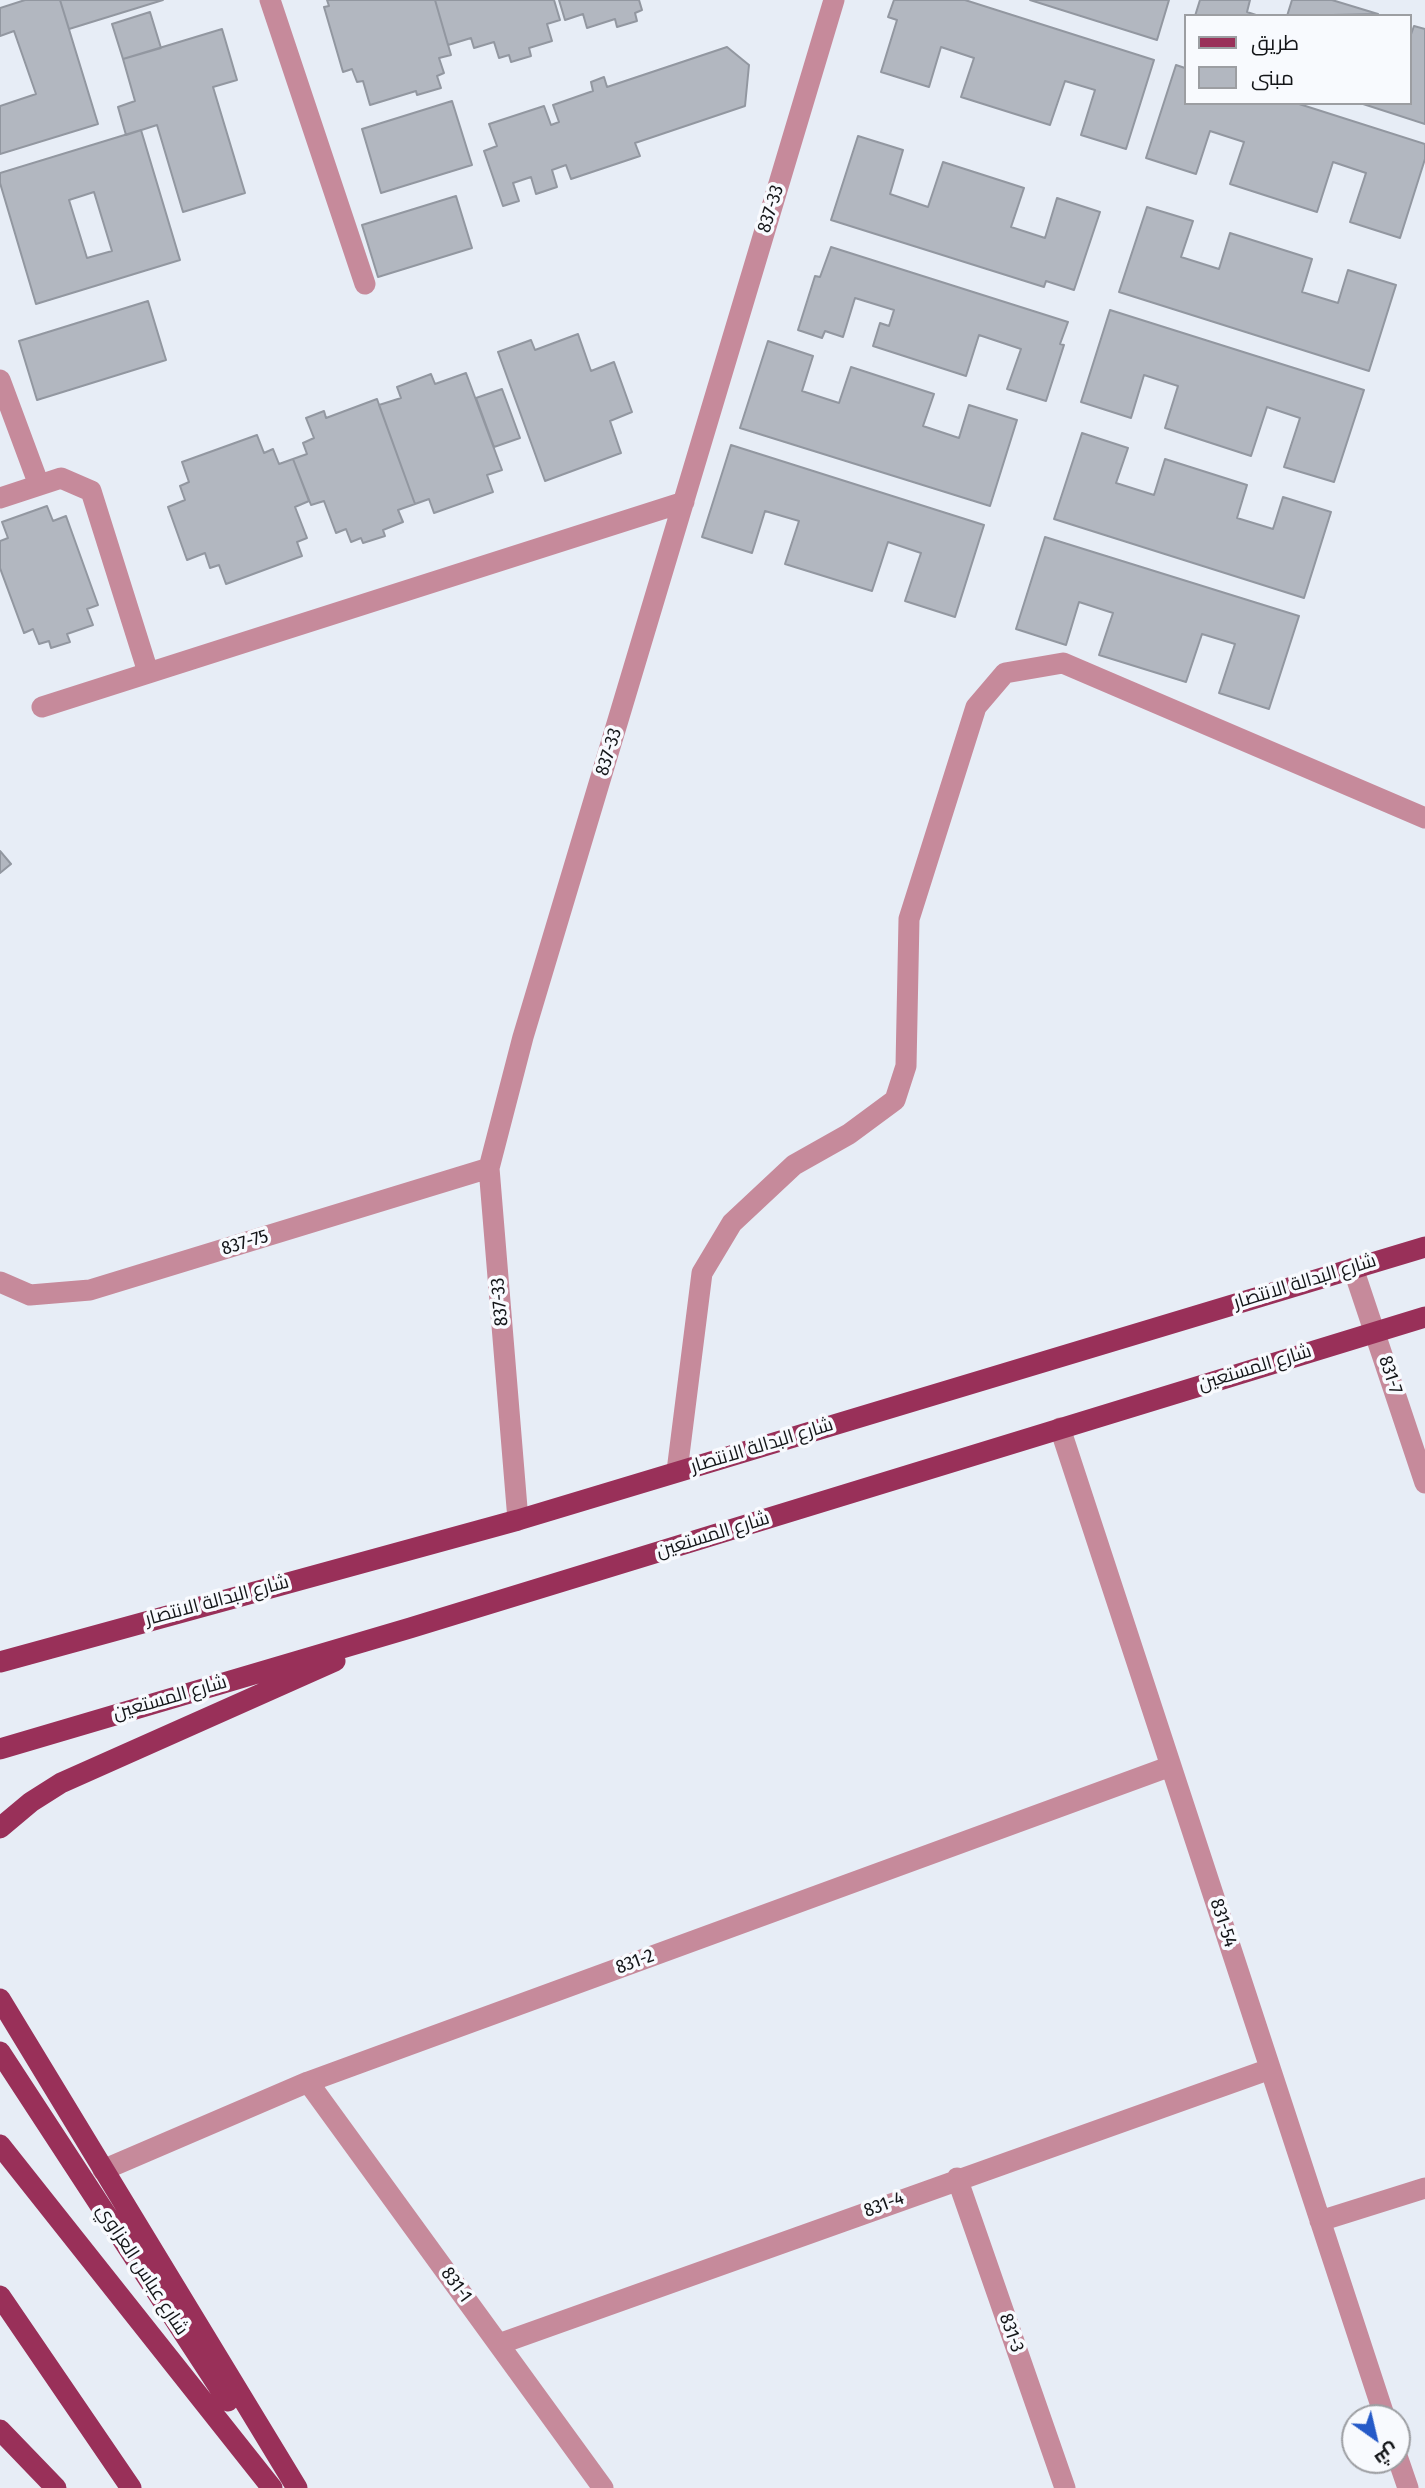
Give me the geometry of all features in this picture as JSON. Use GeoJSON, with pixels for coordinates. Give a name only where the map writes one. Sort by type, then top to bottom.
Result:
{"type":"FeatureCollection","features":[{"type":"Feature","properties":{"kind":"main road","name":"شارع البدالة الانتصار"},"geometry":{"type":"LineString","coordinates":[[97,1634],[519,1520],[1425,1247]]}},
{"type":"Feature","properties":{"kind":"main road","name":"شارع المستعين"},"geometry":{"type":"LineString","coordinates":[[4,1746],[410,1628],[1375,1330],[1425,1317]]}},
{"type":"Feature","properties":{"kind":"main road"},"geometry":{"type":"LineString","coordinates":[[0,1828],[31,1802],[61,1783],[410,1628]]}},
{"type":"Feature","properties":{"kind":"main road"},"geometry":{"type":"LineString","coordinates":[[0,1647],[97,1634]]}},
{"type":"Feature","properties":{"kind":"main road"},"geometry":{"type":"LineString","coordinates":[[0,1662],[97,1634]]}},
{"type":"Feature","properties":{"kind":"main road"},"geometry":{"type":"LineString","coordinates":[[0,1999],[297,2488]]}},
{"type":"Feature","properties":{"kind":"main road","name":"شارع عباس العزاوي"},"geometry":{"type":"LineString","coordinates":[[0,2052],[284,2488]]}},
{"type":"Feature","properties":{"kind":"main road"},"geometry":{"type":"LineString","coordinates":[[0,2145],[272,2488]]}},
{"type":"Feature","properties":{"kind":"main road"},"geometry":{"type":"LineString","coordinates":[[0,2296],[131,2488]]}},
{"type":"Feature","properties":{"kind":"main road"},"geometry":{"type":"LineString","coordinates":[[0,2430],[56,2488]]}},
{"type":"Feature","properties":{"kind":"street"},"geometry":{"type":"LineString","coordinates":[[270,0],[365,284]]}},
{"type":"Feature","properties":{"kind":"street","name":"837-33"},"geometry":{"type":"LineString","coordinates":[[519,1520],[489,1168],[523,1037],[834,0]]}},
{"type":"Feature","properties":{"kind":"street"},"geometry":{"type":"LineString","coordinates":[[0,380],[39,485]]}},
{"type":"Feature","properties":{"kind":"street"},"geometry":{"type":"LineString","coordinates":[[0,498],[61,478],[91,491],[148,672]]}},
{"type":"Feature","properties":{"kind":"street"},"geometry":{"type":"LineString","coordinates":[[43,707],[684,502]]}},
{"type":"Feature","properties":{"kind":"street"},"geometry":{"type":"LineString","coordinates":[[677,1471],[702,1273],[732,1223],[794,1165],[849,1134],[895,1100],[906,1066],[909,919],[976,707],[1006,673],[1063,663],[1425,818]]}},
{"type":"Feature","properties":{"kind":"street","name":"837-75"},"geometry":{"type":"LineString","coordinates":[[0,1282],[30,1295],[90,1290],[489,1168]]}},
{"type":"Feature","properties":{"kind":"street","name":"831-7"},"geometry":{"type":"LineString","coordinates":[[1353,1268],[1425,1483]]}},
{"type":"Feature","properties":{"kind":"street","name":"831-54"},"geometry":{"type":"LineString","coordinates":[[1060,1429],[1380,2404]]}},
{"type":"Feature","properties":{"kind":"street","name":"831-2"},"geometry":{"type":"LineString","coordinates":[[103,2170],[308,2082],[1171,1766]]}},
{"type":"Feature","properties":{"kind":"street","name":"831-4"},"geometry":{"type":"LineString","coordinates":[[499,2344],[957,2178],[1270,2069]]}},
{"type":"Feature","properties":{"kind":"street","name":"831-1"},"geometry":{"type":"LineString","coordinates":[[308,2082],[603,2488]]}},
{"type":"Feature","properties":{"kind":"street","name":"831-3"},"geometry":{"type":"LineString","coordinates":[[957,2178],[1065,2488]]}},
{"type":"Feature","properties":{"kind":"street"},"geometry":{"type":"LineString","coordinates":[[1320,2221],[1425,2188]]}},
{"type":"Feature","properties":{"kind":"building"},"geometry":{"type":"Polygon","coordinates":[[[25,0],[60,0],[98,124],[0,154],[0,106],[36,94],[14,31],[0,36],[0,8],[25,0]]]}},
{"type":"Feature","properties":{"kind":"building"},"geometry":{"type":"Polygon","coordinates":[[[60,0],[163,0],[69,29],[60,0]]]}},
{"type":"Feature","properties":{"kind":"building"},"geometry":{"type":"Polygon","coordinates":[[[327,0],[435,0],[451,55],[439,58],[444,73],[437,76],[441,88],[417,95],[416,91],[370,105],[363,81],[357,82],[352,69],[343,72],[324,7],[329,6],[327,0]]]}},
{"type":"Feature","properties":{"kind":"building"},"geometry":{"type":"Polygon","coordinates":[[[435,0],[554,0],[560,20],[547,24],[552,41],[529,48],[531,56],[511,62],[509,55],[499,58],[494,42],[474,48],[471,38],[448,45],[435,0]]]}},
{"type":"Feature","properties":{"kind":"building"},"geometry":{"type":"Polygon","coordinates":[[[559,0],[639,0],[642,10],[635,13],[637,21],[617,27],[615,19],[587,28],[583,14],[565,20],[559,0]]]}},
{"type":"Feature","properties":{"kind":"building"},"geometry":{"type":"Polygon","coordinates":[[[894,0],[965,0],[1154,60],[1126,149],[1081,135],[1095,90],[1065,81],[1050,125],[961,97],[974,58],[941,47],[929,87],[881,72],[897,20],[888,17],[894,0]]]}},
{"type":"Feature","properties":{"kind":"building"},"geometry":{"type":"Polygon","coordinates":[[[1030,0],[1169,0],[1157,40],[1030,0]]]}},
{"type":"Feature","properties":{"kind":"building"},"geometry":{"type":"Polygon","coordinates":[[[1200,0],[1250,0],[1247,12],[1253,14],[1196,14],[1200,0]]]}},
{"type":"Feature","properties":{"kind":"building"},"geometry":{"type":"Polygon","coordinates":[[[1292,0],[1332,0],[1378,14],[1288,14],[1292,0]]]}},
{"type":"Feature","properties":{"kind":"building"},"geometry":{"type":"Polygon","coordinates":[[[150,12],[161,48],[123,59],[112,24],[150,12]]]}},
{"type":"Feature","properties":{"kind":"building"},"geometry":{"type":"Polygon","coordinates":[[[1414,26],[1425,29],[1425,124],[1366,105],[1411,105],[1411,34],[1414,26]]]}},
{"type":"Feature","properties":{"kind":"building"},"geometry":{"type":"Polygon","coordinates":[[[222,29],[237,80],[213,87],[245,193],[183,212],[157,125],[126,135],[118,107],[135,101],[123,59],[222,29]]]}},
{"type":"Feature","properties":{"kind":"building"},"geometry":{"type":"Polygon","coordinates":[[[727,47],[749,65],[745,106],[635,143],[640,156],[571,179],[566,165],[552,170],[557,187],[536,194],[531,177],[513,183],[519,201],[503,206],[484,151],[497,146],[489,124],[544,106],[551,125],[559,122],[553,105],[593,91],[591,82],[604,77],[607,87],[727,47]]]}},
{"type":"Feature","properties":{"kind":"building"},"geometry":{"type":"Polygon","coordinates":[[[1176,65],[1184,68],[1184,105],[1302,105],[1425,144],[1425,159],[1400,238],[1350,222],[1366,173],[1333,162],[1317,212],[1230,184],[1244,142],[1210,131],[1196,174],[1146,158],[1176,65]]]}},
{"type":"Feature","properties":{"kind":"building"},"geometry":{"type":"Polygon","coordinates":[[[452,101],[472,165],[381,193],[362,129],[452,101]]]}},
{"type":"Feature","properties":{"kind":"building"},"geometry":{"type":"Polygon","coordinates":[[[141,130],[180,260],[36,304],[0,183],[0,173],[141,130]],[[94,192],[69,200],[87,258],[112,251],[94,192]]]}},
{"type":"Feature","properties":{"kind":"building"},"geometry":{"type":"Polygon","coordinates":[[[858,136],[903,150],[890,194],[928,207],[943,162],[1024,188],[1011,227],[1045,238],[1057,198],[1100,212],[1074,290],[1046,281],[1044,287],[831,220],[858,136]]]}},
{"type":"Feature","properties":{"kind":"building"},"geometry":{"type":"Polygon","coordinates":[[[456,196],[472,248],[378,277],[362,225],[456,196]]]}},
{"type":"Feature","properties":{"kind":"building"},"geometry":{"type":"Polygon","coordinates":[[[1147,207],[1193,221],[1181,257],[1219,269],[1230,233],[1312,259],[1302,292],[1338,303],[1348,270],[1396,285],[1369,371],[1119,292],[1147,207]]]}},
{"type":"Feature","properties":{"kind":"building"},"geometry":{"type":"Polygon","coordinates":[[[831,247],[1068,322],[1060,344],[1064,345],[1046,401],[1007,389],[1021,349],[979,335],[966,376],[873,346],[880,323],[889,326],[894,310],[855,298],[843,337],[825,331],[822,338],[798,330],[815,276],[820,277],[831,247]]]}},
{"type":"Feature","properties":{"kind":"building"},"geometry":{"type":"Polygon","coordinates":[[[148,301],[166,360],[37,400],[19,341],[148,301]]]}},
{"type":"Feature","properties":{"kind":"building"},"geometry":{"type":"Polygon","coordinates":[[[1110,310],[1364,390],[1334,482],[1284,467],[1300,418],[1267,407],[1251,456],[1165,428],[1178,386],[1144,375],[1131,418],[1081,402],[1110,310]]]}},
{"type":"Feature","properties":{"kind":"building"},"geometry":{"type":"Polygon","coordinates":[[[578,334],[591,371],[614,362],[632,412],[610,421],[621,453],[545,481],[498,352],[531,340],[535,350],[578,334]]]}},
{"type":"Feature","properties":{"kind":"building"},"geometry":{"type":"Polygon","coordinates":[[[768,341],[813,356],[802,391],[839,403],[851,367],[934,394],[923,426],[959,438],[969,405],[1017,420],[990,506],[740,428],[768,341]]]}},
{"type":"Feature","properties":{"kind":"building"},"geometry":{"type":"Polygon","coordinates":[[[466,373],[502,470],[487,475],[493,492],[434,513],[429,499],[415,504],[379,405],[401,398],[397,387],[431,374],[435,384],[466,373]]]}},
{"type":"Feature","properties":{"kind":"building"},"geometry":{"type":"Polygon","coordinates":[[[502,389],[520,438],[494,447],[476,398],[502,389]]]}},
{"type":"Feature","properties":{"kind":"building"},"geometry":{"type":"Polygon","coordinates":[[[377,399],[415,504],[398,510],[403,522],[383,530],[385,536],[363,543],[361,538],[351,542],[346,529],[336,533],[324,501],[311,505],[293,459],[307,454],[303,443],[314,438],[306,418],[324,411],[326,418],[377,399]]]}},
{"type":"Feature","properties":{"kind":"building"},"geometry":{"type":"Polygon","coordinates":[[[1082,433],[1128,448],[1116,483],[1154,495],[1165,459],[1247,485],[1237,518],[1273,529],[1283,497],[1331,512],[1304,598],[1054,519],[1082,433]]]}},
{"type":"Feature","properties":{"kind":"building"},"geometry":{"type":"Polygon","coordinates":[[[257,435],[264,453],[273,449],[279,464],[293,459],[309,501],[295,507],[307,538],[297,542],[302,556],[226,584],[219,565],[210,568],[205,553],[187,560],[168,507],[185,500],[180,486],[189,482],[182,462],[257,435]]]}},
{"type":"Feature","properties":{"kind":"building"},"geometry":{"type":"Polygon","coordinates":[[[731,445],[984,525],[955,617],[905,601],[921,553],[888,542],[872,591],[785,564],[799,521],[765,511],[752,553],[702,537],[731,445]]]}},
{"type":"Feature","properties":{"kind":"building"},"geometry":{"type":"Polygon","coordinates":[[[47,506],[53,521],[66,516],[98,605],[87,609],[93,625],[67,634],[70,642],[51,648],[49,641],[39,644],[33,629],[24,633],[0,568],[0,541],[8,538],[2,522],[47,506]]]}},
{"type":"Feature","properties":{"kind":"building"},"geometry":{"type":"Polygon","coordinates":[[[1045,537],[1299,616],[1269,709],[1219,693],[1235,644],[1202,634],[1186,682],[1099,655],[1113,613],[1079,602],[1066,645],[1016,629],[1045,537]]]}},
{"type":"Feature","properties":{"kind":"building"},"geometry":{"type":"Polygon","coordinates":[[[0,851],[11,864],[0,873],[0,851]]]}}]}
